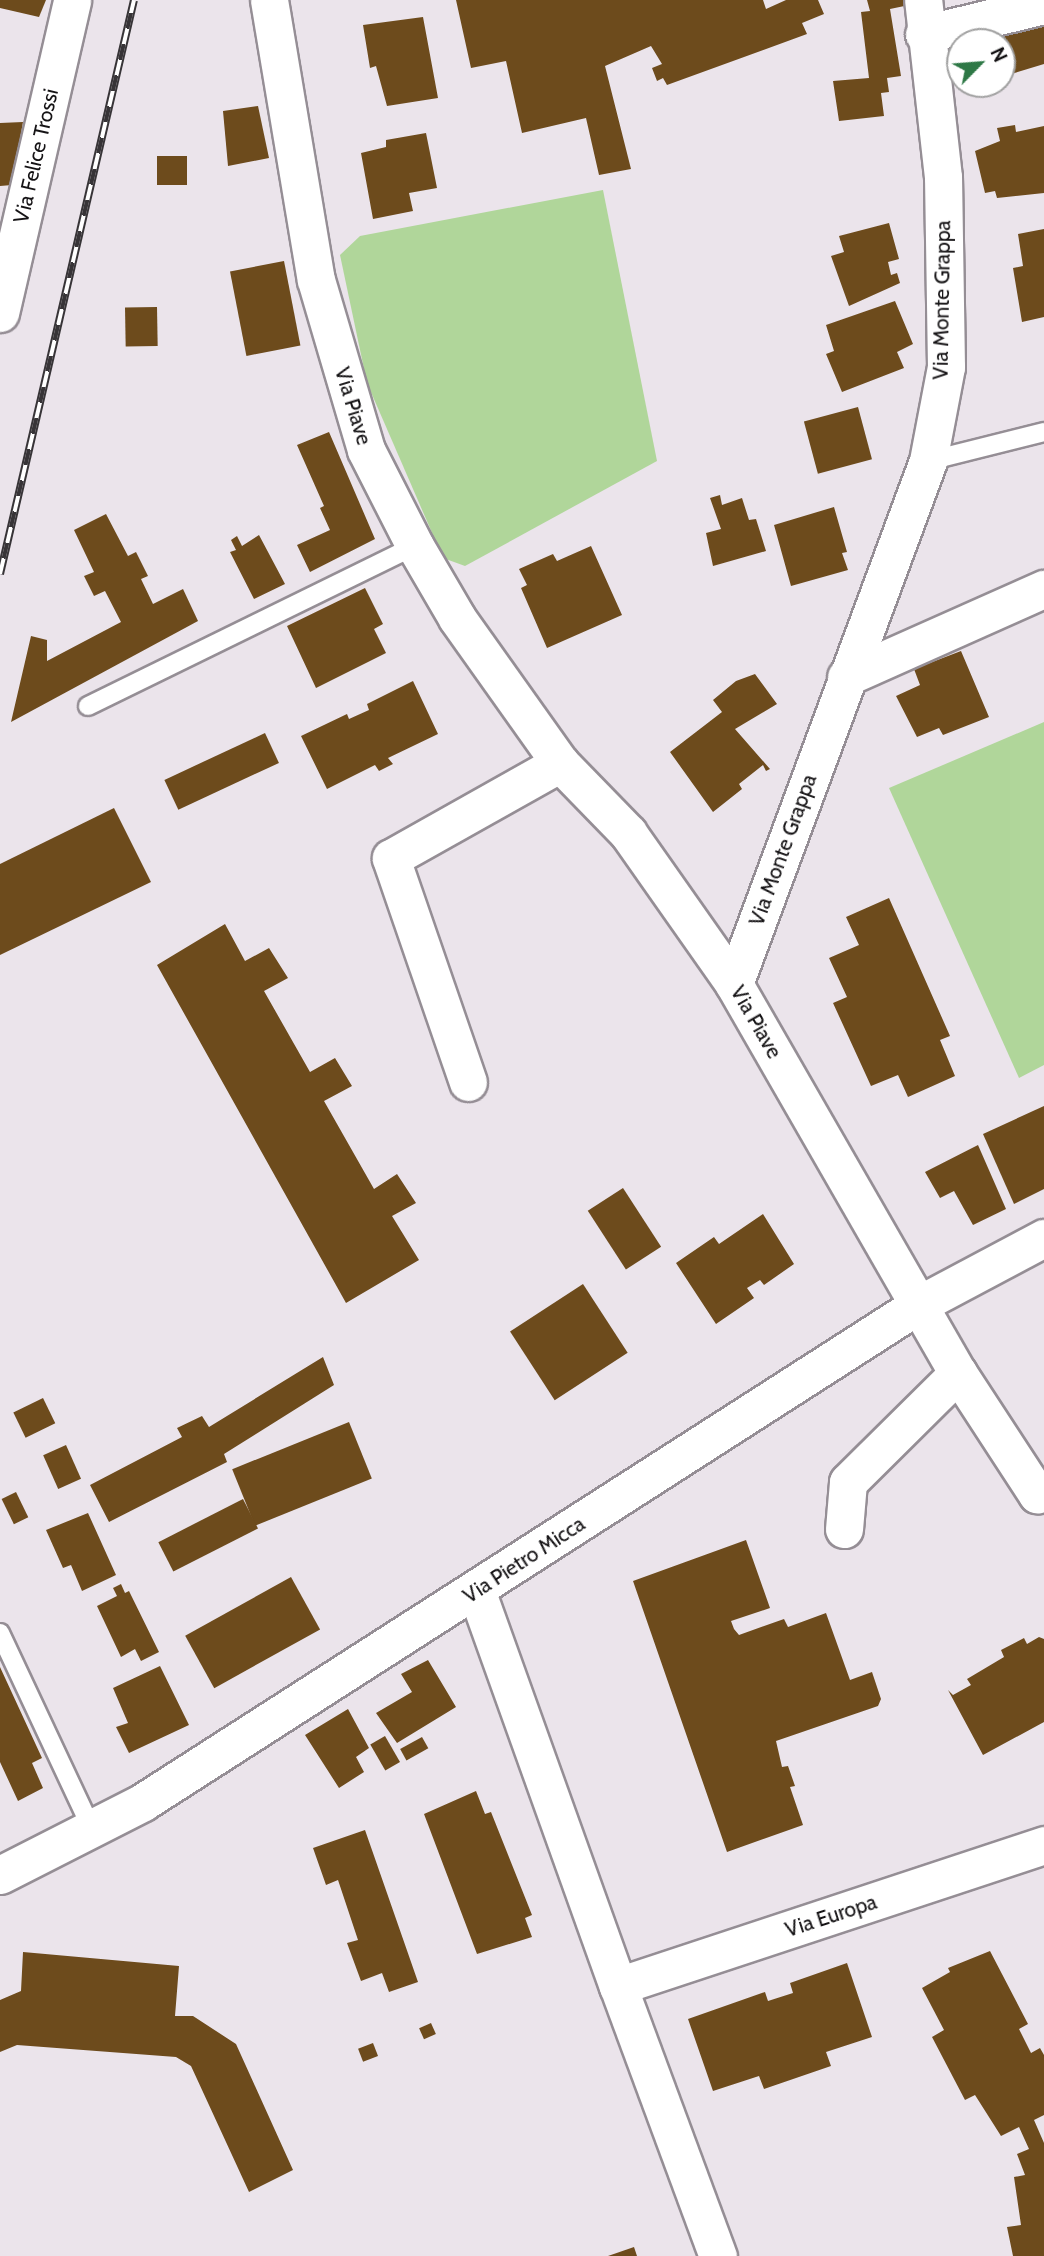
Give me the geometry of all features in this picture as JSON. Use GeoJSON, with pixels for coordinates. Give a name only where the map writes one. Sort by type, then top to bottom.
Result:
{"type":"FeatureCollection","features":[{"type":"Feature","properties":{"kind":"street","name":"Via Felice Trossi"},"geometry":{"type":"LineString","coordinates":[[0,313],[72,0]]}},
{"type":"Feature","properties":{"kind":"street","name":"Via Piave"},"geometry":{"type":"LineString","coordinates":[[269,0],[316,280],[366,450],[415,546],[457,618],[560,763],[628,833],[734,984],[958,1373],[1037,1494],[1044,1490]]}},
{"type":"Feature","properties":{"kind":"street","name":"Via Monte Grappa"},"geometry":{"type":"LineString","coordinates":[[734,984],[928,461],[946,368],[943,177],[923,17],[1044,5]]}},
{"type":"Feature","properties":{"kind":"street"},"geometry":{"type":"LineString","coordinates":[[846,677],[1044,589]]}},
{"type":"Feature","properties":{"kind":"street"},"geometry":{"type":"LineString","coordinates":[[468,1082],[391,858],[560,763]]}},
{"type":"Feature","properties":{"kind":"street","name":"Via Pietro Micca"},"geometry":{"type":"LineString","coordinates":[[0,1875],[92,1829],[272,1723],[918,1305],[1044,1238]]}},
{"type":"Feature","properties":{"kind":"street"},"geometry":{"type":"LineString","coordinates":[[844,1529],[848,1482],[958,1373]]}},
{"type":"Feature","properties":{"kind":"street"},"geometry":{"type":"LineString","coordinates":[[476,1590],[718,2256]]}},
{"type":"Feature","properties":{"kind":"street","name":"Via Europa"},"geometry":{"type":"LineString","coordinates":[[618,1986],[1044,1845]]}},
{"type":"Feature","properties":{"kind":"lane"},"geometry":{"type":"LineString","coordinates":[[928,461],[1044,432]]}},
{"type":"Feature","properties":{"kind":"lane"},"geometry":{"type":"LineString","coordinates":[[88,706],[415,546]]}},
{"type":"Feature","properties":{"kind":"lane"},"geometry":{"type":"LineString","coordinates":[[0,1633],[92,1829]]}},
{"type":"Feature","properties":{"kind":"green space"},"geometry":{"type":"Polygon","coordinates":[[[603,190],[657,461],[465,566],[443,558],[367,383],[340,255],[360,236],[603,190]]]}},
{"type":"Feature","properties":{"kind":"green space"},"geometry":{"type":"Polygon","coordinates":[[[1044,722],[1044,1065],[1019,1078],[889,788],[1044,722]]]}},
{"type":"Feature","properties":{"kind":"building"},"geometry":{"type":"Polygon","coordinates":[[[0,0],[46,0],[39,17],[0,8],[0,0]]]}},
{"type":"Feature","properties":{"kind":"building"},"geometry":{"type":"Polygon","coordinates":[[[456,0],[763,0],[766,9],[786,0],[818,0],[824,14],[802,23],[807,34],[667,85],[663,78],[657,81],[652,68],[662,64],[651,46],[605,66],[631,169],[599,175],[586,118],[522,133],[506,61],[471,68],[456,0]]]}},
{"type":"Feature","properties":{"kind":"building"},"geometry":{"type":"Polygon","coordinates":[[[867,0],[913,0],[914,4],[890,9],[901,76],[887,78],[889,92],[881,93],[884,116],[839,121],[833,81],[869,78],[861,12],[870,11],[867,0]]]}},
{"type":"Feature","properties":{"kind":"building"},"geometry":{"type":"Polygon","coordinates":[[[1044,16],[1044,64],[1016,72],[1016,28],[998,28],[1044,16]]]}},
{"type":"Feature","properties":{"kind":"building"},"geometry":{"type":"Polygon","coordinates":[[[423,17],[438,98],[387,106],[376,66],[370,68],[363,25],[423,17]]]}},
{"type":"Feature","properties":{"kind":"building"},"geometry":{"type":"Polygon","coordinates":[[[258,106],[269,158],[228,166],[223,111],[258,106]]]}},
{"type":"Feature","properties":{"kind":"building"},"geometry":{"type":"Polygon","coordinates":[[[23,122],[12,185],[0,186],[0,123],[23,122]]]}},
{"type":"Feature","properties":{"kind":"building"},"geometry":{"type":"Polygon","coordinates":[[[1015,125],[1016,132],[1044,126],[1044,193],[997,198],[995,191],[985,193],[975,151],[1000,141],[997,128],[1015,125]]]}},
{"type":"Feature","properties":{"kind":"building"},"geometry":{"type":"Polygon","coordinates":[[[426,133],[437,188],[409,193],[413,211],[373,219],[361,153],[386,147],[386,140],[426,133]]]}},
{"type":"Feature","properties":{"kind":"building"},"geometry":{"type":"Polygon","coordinates":[[[157,156],[187,156],[187,185],[157,185],[157,156]]]}},
{"type":"Feature","properties":{"kind":"building"},"geometry":{"type":"Polygon","coordinates":[[[889,223],[899,259],[888,262],[891,275],[897,273],[900,283],[849,306],[831,256],[844,252],[839,236],[889,223]]]}},
{"type":"Feature","properties":{"kind":"building"},"geometry":{"type":"Polygon","coordinates":[[[1044,229],[1044,317],[1022,322],[1013,268],[1023,266],[1018,234],[1044,229]]]}},
{"type":"Feature","properties":{"kind":"building"},"geometry":{"type":"Polygon","coordinates":[[[284,261],[300,345],[246,356],[230,271],[284,261]]]}},
{"type":"Feature","properties":{"kind":"building"},"geometry":{"type":"Polygon","coordinates":[[[895,301],[913,344],[897,352],[904,368],[842,392],[826,354],[834,351],[826,325],[895,301]]]}},
{"type":"Feature","properties":{"kind":"building"},"geometry":{"type":"Polygon","coordinates":[[[157,307],[158,346],[126,347],[125,308],[157,307]]]}},
{"type":"Feature","properties":{"kind":"building"},"geometry":{"type":"Polygon","coordinates":[[[858,407],[872,459],[818,474],[804,421],[858,407]]]}},
{"type":"Feature","properties":{"kind":"building"},"geometry":{"type":"Polygon","coordinates":[[[329,432],[375,539],[310,572],[297,545],[330,530],[320,508],[324,506],[297,445],[329,432]]]}},
{"type":"Feature","properties":{"kind":"building"},"geometry":{"type":"Polygon","coordinates":[[[720,495],[722,505],[742,498],[749,520],[756,519],[766,551],[713,566],[706,533],[721,529],[710,498],[720,495]]]}},
{"type":"Feature","properties":{"kind":"building"},"geometry":{"type":"Polygon","coordinates":[[[834,507],[847,552],[842,553],[848,570],[791,586],[774,525],[834,507]]]}},
{"type":"Feature","properties":{"kind":"building"},"geometry":{"type":"Polygon","coordinates":[[[106,514],[128,556],[136,552],[148,576],[141,579],[153,604],[183,589],[198,621],[11,722],[31,636],[47,640],[47,661],[121,622],[105,591],[94,596],[84,576],[94,572],[74,530],[106,514]]]}},
{"type":"Feature","properties":{"kind":"building"},"geometry":{"type":"Polygon","coordinates":[[[259,535],[285,584],[254,599],[230,552],[236,550],[231,540],[237,536],[242,546],[259,535]]]}},
{"type":"Feature","properties":{"kind":"building"},"geometry":{"type":"Polygon","coordinates":[[[591,546],[622,615],[547,648],[521,588],[527,585],[519,569],[553,554],[557,561],[591,546]]]}},
{"type":"Feature","properties":{"kind":"building"},"geometry":{"type":"Polygon","coordinates":[[[365,588],[383,624],[374,629],[386,653],[316,688],[287,626],[365,588]]]}},
{"type":"Feature","properties":{"kind":"building"},"geometry":{"type":"Polygon","coordinates":[[[961,651],[989,717],[943,735],[939,728],[917,737],[896,696],[920,685],[914,669],[961,651]]]}},
{"type":"Feature","properties":{"kind":"building"},"geometry":{"type":"Polygon","coordinates":[[[755,674],[777,704],[735,729],[770,769],[766,771],[763,765],[739,784],[742,789],[713,812],[670,752],[722,712],[713,700],[736,681],[755,674]]]}},
{"type":"Feature","properties":{"kind":"building"},"geometry":{"type":"Polygon","coordinates":[[[413,681],[438,734],[388,758],[393,764],[379,771],[375,765],[327,789],[301,736],[347,714],[349,719],[369,710],[367,704],[413,681]]]}},
{"type":"Feature","properties":{"kind":"building"},"geometry":{"type":"Polygon","coordinates":[[[265,733],[279,763],[178,810],[164,780],[265,733]]]}},
{"type":"Feature","properties":{"kind":"building"},"geometry":{"type":"Polygon","coordinates":[[[114,808],[151,882],[0,955],[0,864],[114,808]]]}},
{"type":"Feature","properties":{"kind":"building"},"geometry":{"type":"Polygon","coordinates":[[[889,898],[950,1036],[940,1040],[955,1076],[908,1097],[898,1075],[871,1086],[833,1003],[847,997],[829,958],[859,945],[846,917],[889,898]]]}},
{"type":"Feature","properties":{"kind":"building"},"geometry":{"type":"Polygon","coordinates":[[[225,924],[245,961],[269,948],[288,978],[264,991],[310,1072],[335,1058],[352,1086],[324,1101],[374,1189],[397,1174],[416,1203],[392,1216],[419,1260],[346,1303],[157,965],[225,924]]]}},
{"type":"Feature","properties":{"kind":"building"},"geometry":{"type":"Polygon","coordinates":[[[1044,1106],[1044,1189],[1014,1204],[983,1134],[1044,1106]]]}},
{"type":"Feature","properties":{"kind":"building"},"geometry":{"type":"Polygon","coordinates":[[[978,1145],[1006,1209],[973,1225],[954,1191],[940,1198],[925,1172],[978,1145]]]}},
{"type":"Feature","properties":{"kind":"building"},"geometry":{"type":"Polygon","coordinates":[[[623,1188],[661,1247],[626,1270],[588,1211],[623,1188]]]}},
{"type":"Feature","properties":{"kind":"building"},"geometry":{"type":"Polygon","coordinates":[[[763,1214],[794,1264],[764,1285],[760,1280],[747,1288],[754,1298],[716,1324],[676,1263],[714,1237],[719,1244],[763,1214]]]}},
{"type":"Feature","properties":{"kind":"building"},"geometry":{"type":"Polygon","coordinates":[[[583,1284],[628,1353],[555,1400],[510,1331],[583,1284]]]}},
{"type":"Feature","properties":{"kind":"building"},"geometry":{"type":"Polygon","coordinates":[[[323,1357],[334,1385],[224,1454],[227,1462],[109,1522],[90,1485],[182,1437],[177,1428],[202,1416],[209,1427],[323,1357]]]}},
{"type":"Feature","properties":{"kind":"building"},"geometry":{"type":"Polygon","coordinates":[[[43,1398],[55,1423],[26,1438],[13,1412],[43,1398]]]}},
{"type":"Feature","properties":{"kind":"building"},"geometry":{"type":"Polygon","coordinates":[[[349,1422],[372,1479],[255,1526],[232,1469],[349,1422]]]}},
{"type":"Feature","properties":{"kind":"building"},"geometry":{"type":"Polygon","coordinates":[[[66,1445],[81,1479],[58,1489],[43,1455],[66,1445]]]}},
{"type":"Feature","properties":{"kind":"building"},"geometry":{"type":"Polygon","coordinates":[[[16,1492],[28,1517],[14,1524],[2,1499],[16,1492]]]}},
{"type":"Feature","properties":{"kind":"building"},"geometry":{"type":"Polygon","coordinates":[[[243,1499],[258,1528],[173,1572],[158,1542],[243,1499]]]}},
{"type":"Feature","properties":{"kind":"building"},"geometry":{"type":"Polygon","coordinates":[[[88,1513],[116,1575],[82,1591],[71,1565],[63,1568],[46,1530],[88,1513]]]}},
{"type":"Feature","properties":{"kind":"building"},"geometry":{"type":"Polygon","coordinates":[[[746,1540],[770,1608],[731,1621],[739,1635],[784,1619],[788,1627],[826,1613],[850,1680],[872,1672],[881,1699],[878,1706],[776,1741],[782,1767],[788,1766],[795,1786],[790,1787],[803,1825],[727,1852],[633,1581],[746,1540]]]}},
{"type":"Feature","properties":{"kind":"building"},"geometry":{"type":"Polygon","coordinates":[[[291,1577],[320,1629],[214,1688],[185,1636],[291,1577]]]}},
{"type":"Feature","properties":{"kind":"building"},"geometry":{"type":"Polygon","coordinates":[[[121,1584],[125,1593],[129,1591],[159,1652],[141,1661],[135,1649],[121,1657],[97,1606],[117,1596],[113,1588],[121,1584]]]}},
{"type":"Feature","properties":{"kind":"building"},"geometry":{"type":"Polygon","coordinates":[[[1039,1637],[1044,1639],[1044,1722],[983,1755],[948,1690],[953,1695],[971,1685],[967,1679],[1004,1657],[1001,1650],[1024,1638],[1027,1644],[1039,1637]]]}},
{"type":"Feature","properties":{"kind":"building"},"geometry":{"type":"Polygon","coordinates":[[[428,1660],[456,1707],[397,1743],[376,1713],[412,1692],[401,1674],[428,1660]]]}},
{"type":"Feature","properties":{"kind":"building"},"geometry":{"type":"Polygon","coordinates":[[[160,1666],[189,1725],[129,1753],[116,1727],[128,1723],[113,1688],[160,1666]]]}},
{"type":"Feature","properties":{"kind":"building"},"geometry":{"type":"Polygon","coordinates":[[[0,1667],[42,1758],[32,1763],[43,1788],[18,1801],[0,1762],[0,1667]]]}},
{"type":"Feature","properties":{"kind":"building"},"geometry":{"type":"Polygon","coordinates":[[[348,1709],[369,1748],[356,1757],[364,1772],[339,1788],[305,1735],[348,1709]]]}},
{"type":"Feature","properties":{"kind":"building"},"geometry":{"type":"Polygon","coordinates":[[[385,1736],[400,1762],[385,1770],[370,1744],[385,1736]]]}},
{"type":"Feature","properties":{"kind":"building"},"geometry":{"type":"Polygon","coordinates":[[[422,1737],[428,1748],[406,1760],[400,1749],[422,1737]]]}},
{"type":"Feature","properties":{"kind":"building"},"geometry":{"type":"Polygon","coordinates":[[[476,1791],[485,1814],[491,1812],[532,1915],[525,1918],[532,1937],[477,1954],[424,1814],[476,1791]]]}},
{"type":"Feature","properties":{"kind":"building"},"geometry":{"type":"Polygon","coordinates":[[[365,1830],[418,1982],[389,1992],[382,1973],[361,1981],[347,1943],[358,1940],[338,1880],[326,1885],[313,1848],[365,1830]]]}},
{"type":"Feature","properties":{"kind":"building"},"geometry":{"type":"Polygon","coordinates":[[[990,1951],[1028,2024],[1019,2029],[1031,2053],[1040,2048],[1044,2055],[1044,2115],[1034,2120],[1044,2143],[1044,2256],[1013,2256],[1007,2227],[1021,2225],[1014,2177],[1025,2175],[1017,2154],[1029,2149],[1019,2127],[1001,2136],[975,2095],[965,2100],[932,2037],[944,2030],[922,1988],[950,1972],[948,1968],[990,1951]]]}},
{"type":"Feature","properties":{"kind":"building"},"geometry":{"type":"Polygon","coordinates":[[[23,1952],[179,1966],[175,2016],[193,2016],[236,2044],[293,2170],[249,2192],[191,2066],[176,2057],[17,2045],[0,2052],[0,2000],[21,1991],[23,1952]]]}},
{"type":"Feature","properties":{"kind":"building"},"geometry":{"type":"Polygon","coordinates":[[[847,1963],[872,2037],[826,2052],[831,2066],[764,2089],[759,2076],[713,2091],[688,2019],[765,1992],[768,2001],[793,1993],[790,1983],[847,1963]]]}},
{"type":"Feature","properties":{"kind":"building"},"geometry":{"type":"Polygon","coordinates":[[[431,2023],[436,2034],[424,2039],[419,2028],[431,2023]]]}},
{"type":"Feature","properties":{"kind":"building"},"geometry":{"type":"Polygon","coordinates":[[[373,2043],[378,2056],[363,2062],[358,2049],[373,2043]]]}},
{"type":"Feature","properties":{"kind":"building"},"geometry":{"type":"Polygon","coordinates":[[[634,2247],[637,2256],[608,2256],[634,2247]]]}},
{"type":"Feature","properties":{"kind":"railway"},"geometry":{"type":"LineString","coordinates":[[0,574],[134,0]]}}]}
